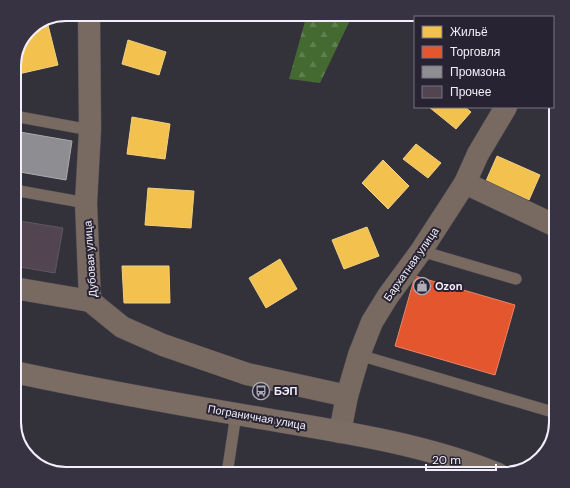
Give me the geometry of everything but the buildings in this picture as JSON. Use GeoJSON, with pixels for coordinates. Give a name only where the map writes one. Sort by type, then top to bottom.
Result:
{"type":"FeatureCollection","features":[{"type":"Feature","properties":{"kind":"main road","name":"Пограничная улица"},"geometry":{"type":"LineString","coordinates":[[21,373],[340,432],[447,465],[458,467]]}},
{"type":"Feature","properties":{"kind":"street","name":"Дубовая улица"},"geometry":{"type":"LineString","coordinates":[[89,21],[90,130],[86,203],[90,300],[122,327],[163,345],[247,374],[347,396]]}},
{"type":"Feature","properties":{"kind":"street","name":"Бархатная улица"},"geometry":{"type":"LineString","coordinates":[[340,432],[347,396],[359,355],[372,322],[388,296],[421,251],[465,183],[478,154],[505,108]]}},
{"type":"Feature","properties":{"kind":"street"},"geometry":{"type":"LineString","coordinates":[[465,183],[549,223]]}},
{"type":"Feature","properties":{"kind":"street"},"geometry":{"type":"LineString","coordinates":[[21,289],[90,300]]}},
{"type":"Feature","properties":{"kind":"lane"},"geometry":{"type":"LineString","coordinates":[[21,117],[90,130]]}},
{"type":"Feature","properties":{"kind":"lane"},"geometry":{"type":"LineString","coordinates":[[21,191],[86,203]]}},
{"type":"Feature","properties":{"kind":"lane"},"geometry":{"type":"LineString","coordinates":[[421,251],[516,279]]}},
{"type":"Feature","properties":{"kind":"lane"},"geometry":{"type":"LineString","coordinates":[[359,355],[549,411]]}},
{"type":"Feature","properties":{"kind":"lane"},"geometry":{"type":"LineString","coordinates":[[228,467],[236,414]]}},
{"type":"Feature","properties":{"kind":"green space"},"geometry":{"type":"Polygon","coordinates":[[[305,21],[350,21],[320,83],[289,79],[305,21]]]}},
{"type":"Feature","properties":{"kind":"place","name":"Ozon"},"geometry":{"type":"Point","coordinates":[422,286]}},
{"type":"Feature","properties":{"kind":"place","name":"БЭП"},"geometry":{"type":"Point","coordinates":[261,391]}}]}
